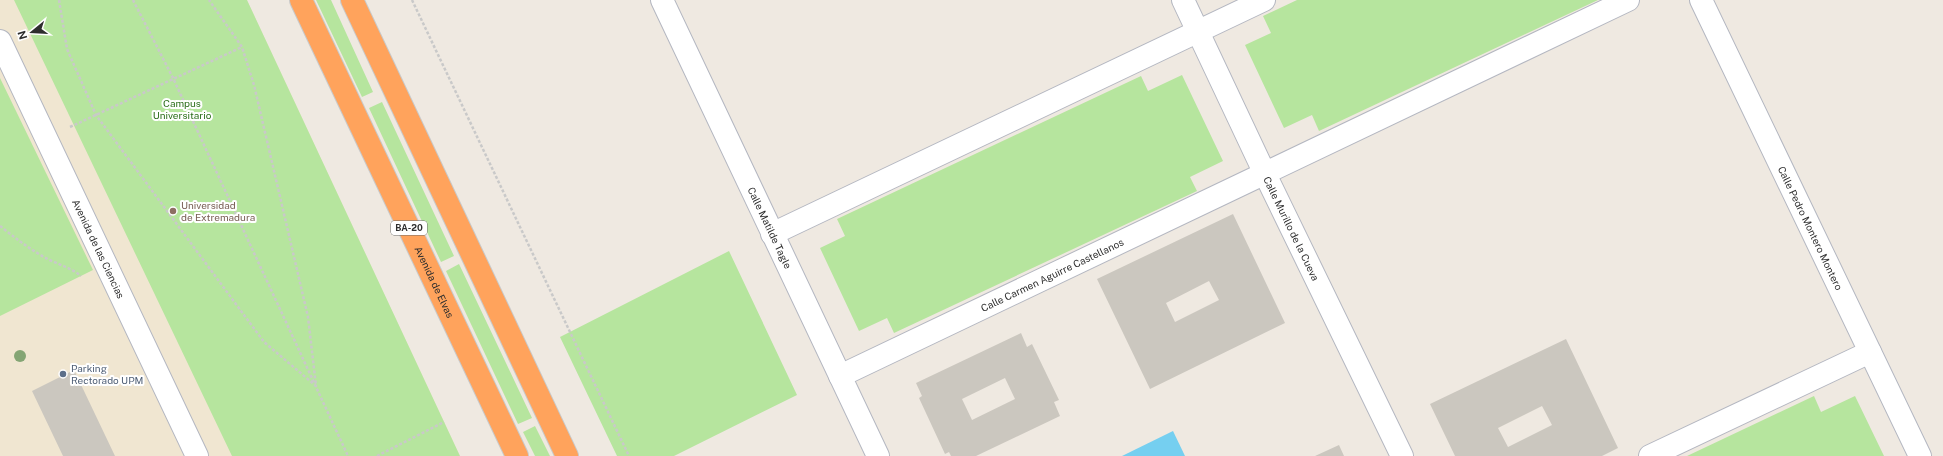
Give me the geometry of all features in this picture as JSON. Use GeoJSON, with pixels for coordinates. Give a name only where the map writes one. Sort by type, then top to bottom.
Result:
{"type":"FeatureCollection","features":[{"type":"Feature","properties":{"kind":"highway","name":"Avenida de Elvas"},"geometry":{"type":"LineString","coordinates":[[301,0],[517,456]]}},
{"type":"Feature","properties":{"kind":"highway"},"geometry":{"type":"LineString","coordinates":[[352,0],[567,456]]}},
{"type":"Feature","properties":{"kind":"street","name":"Calle Matilde Tagle"},"geometry":{"type":"LineString","coordinates":[[662,0],[878,456]]}},
{"type":"Feature","properties":{"kind":"street","name":"Calle Murillo de la Cueva"},"geometry":{"type":"LineString","coordinates":[[1183,0],[1265,174],[1402,456]]}},
{"type":"Feature","properties":{"kind":"street"},"geometry":{"type":"LineString","coordinates":[[772,234],[1264,0]]}},
{"type":"Feature","properties":{"kind":"street","name":"Calle Carmen Aguirre Castellanos"},"geometry":{"type":"LineString","coordinates":[[840,376],[1628,0]]}},
{"type":"Feature","properties":{"kind":"street","name":"Calle Pedro Montero Montero"},"geometry":{"type":"LineString","coordinates":[[1701,0],[1920,456]]}},
{"type":"Feature","properties":{"kind":"street","name":"Avenida de las Ciencias"},"geometry":{"type":"LineString","coordinates":[[0,42],[197,456]]}},
{"type":"Feature","properties":{"kind":"street"},"geometry":{"type":"LineString","coordinates":[[1650,456],[1870,352]]}},
{"type":"Feature","properties":{"kind":"path"},"geometry":{"type":"LineString","coordinates":[[59,0],[67,49],[96,115],[264,342],[316,386]]}},
{"type":"Feature","properties":{"kind":"path"},"geometry":{"type":"LineString","coordinates":[[133,0],[173,78],[348,456]]}},
{"type":"Feature","properties":{"kind":"path"},"geometry":{"type":"LineString","coordinates":[[209,0],[242,47],[254,85],[308,317],[316,386]]}},
{"type":"Feature","properties":{"kind":"path"},"geometry":{"type":"LineString","coordinates":[[412,0],[630,456]]}},
{"type":"Feature","properties":{"kind":"path"},"geometry":{"type":"LineString","coordinates":[[46,139],[173,78],[242,47]]}},
{"type":"Feature","properties":{"kind":"path"},"geometry":{"type":"LineString","coordinates":[[0,226],[20,242],[45,257],[75,271],[86,281]]}},
{"type":"Feature","properties":{"kind":"path"},"geometry":{"type":"LineString","coordinates":[[377,456],[444,422]]}},
{"type":"Feature","properties":{"kind":"shaded area","name":"Campus Universitario"},"geometry":{"type":"Polygon","coordinates":[[[0,0],[247,0],[460,456],[0,456],[0,0]]]}},
{"type":"Feature","properties":{"kind":"green space","name":"Campus Universitario"},"geometry":{"type":"Polygon","coordinates":[[[14,0],[247,0],[460,456],[232,456],[14,0]]]}},
{"type":"Feature","properties":{"kind":"green space"},"geometry":{"type":"Polygon","coordinates":[[[316,0],[331,0],[373,92],[362,97],[316,0]]]}},
{"type":"Feature","properties":{"kind":"green space"},"geometry":{"type":"Polygon","coordinates":[[[1297,0],[1598,0],[1319,131],[1312,115],[1284,128],[1245,45],[1271,33],[1263,16],[1297,0]]]}},
{"type":"Feature","properties":{"kind":"green space"},"geometry":{"type":"Polygon","coordinates":[[[1182,75],[1223,161],[1190,177],[1197,191],[894,333],[887,318],[859,331],[820,248],[845,236],[837,219],[1141,76],[1148,91],[1182,75]]]}},
{"type":"Feature","properties":{"kind":"green space"},"geometry":{"type":"Polygon","coordinates":[[[0,78],[93,270],[0,316],[0,78]]]}},
{"type":"Feature","properties":{"kind":"green space"},"geometry":{"type":"Polygon","coordinates":[[[382,102],[454,256],[441,262],[369,108],[382,102]]]}},
{"type":"Feature","properties":{"kind":"green space"},"geometry":{"type":"Polygon","coordinates":[[[729,251],[797,395],[674,456],[617,456],[560,337],[729,251]]]}},
{"type":"Feature","properties":{"kind":"green space"},"geometry":{"type":"Polygon","coordinates":[[[459,264],[532,418],[518,424],[446,271],[459,264]]]}},
{"type":"Feature","properties":{"kind":"green space"},"geometry":{"type":"Polygon","coordinates":[[[1814,396],[1821,412],[1855,396],[1884,456],[1687,456],[1814,396]]]}},
{"type":"Feature","properties":{"kind":"green space"},"geometry":{"type":"Polygon","coordinates":[[[535,426],[550,456],[535,456],[523,432],[535,426]]]}},
{"type":"Feature","properties":{"kind":"water"},"geometry":{"type":"Polygon","coordinates":[[[1173,431],[1185,456],[1122,456],[1173,431]]]}},
{"type":"Feature","properties":{"kind":"building"},"geometry":{"type":"Polygon","coordinates":[[[1233,214],[1285,323],[1150,389],[1097,279],[1233,214]],[[1209,281],[1166,303],[1175,322],[1219,300],[1209,281]]]}},
{"type":"Feature","properties":{"kind":"building"},"geometry":{"type":"Polygon","coordinates":[[[1021,333],[1027,347],[1032,344],[1059,400],[1054,402],[1060,416],[976,456],[951,456],[949,452],[945,454],[919,398],[922,396],[916,383],[1021,333]],[[1005,378],[962,399],[972,420],[1015,399],[1005,378]]]}},
{"type":"Feature","properties":{"kind":"building"},"geometry":{"type":"Polygon","coordinates":[[[1566,339],[1618,448],[1602,456],[1455,456],[1430,404],[1566,339]],[[1542,406],[1498,428],[1508,447],[1552,425],[1542,406]]]}},
{"type":"Feature","properties":{"kind":"building"},"geometry":{"type":"Polygon","coordinates":[[[74,370],[115,456],[63,456],[32,391],[74,370]]]}},
{"type":"Feature","properties":{"kind":"building"},"geometry":{"type":"Polygon","coordinates":[[[1339,445],[1344,456],[1315,456],[1339,445]]]}},
{"type":"Feature","properties":{"kind":"place","name":"Universidad de Extremadura"},"geometry":{"type":"Point","coordinates":[173,211]}},
{"type":"Feature","properties":{"kind":"place","name":"Parking Rectorado UPM"},"geometry":{"type":"Point","coordinates":[63,374]}}]}
